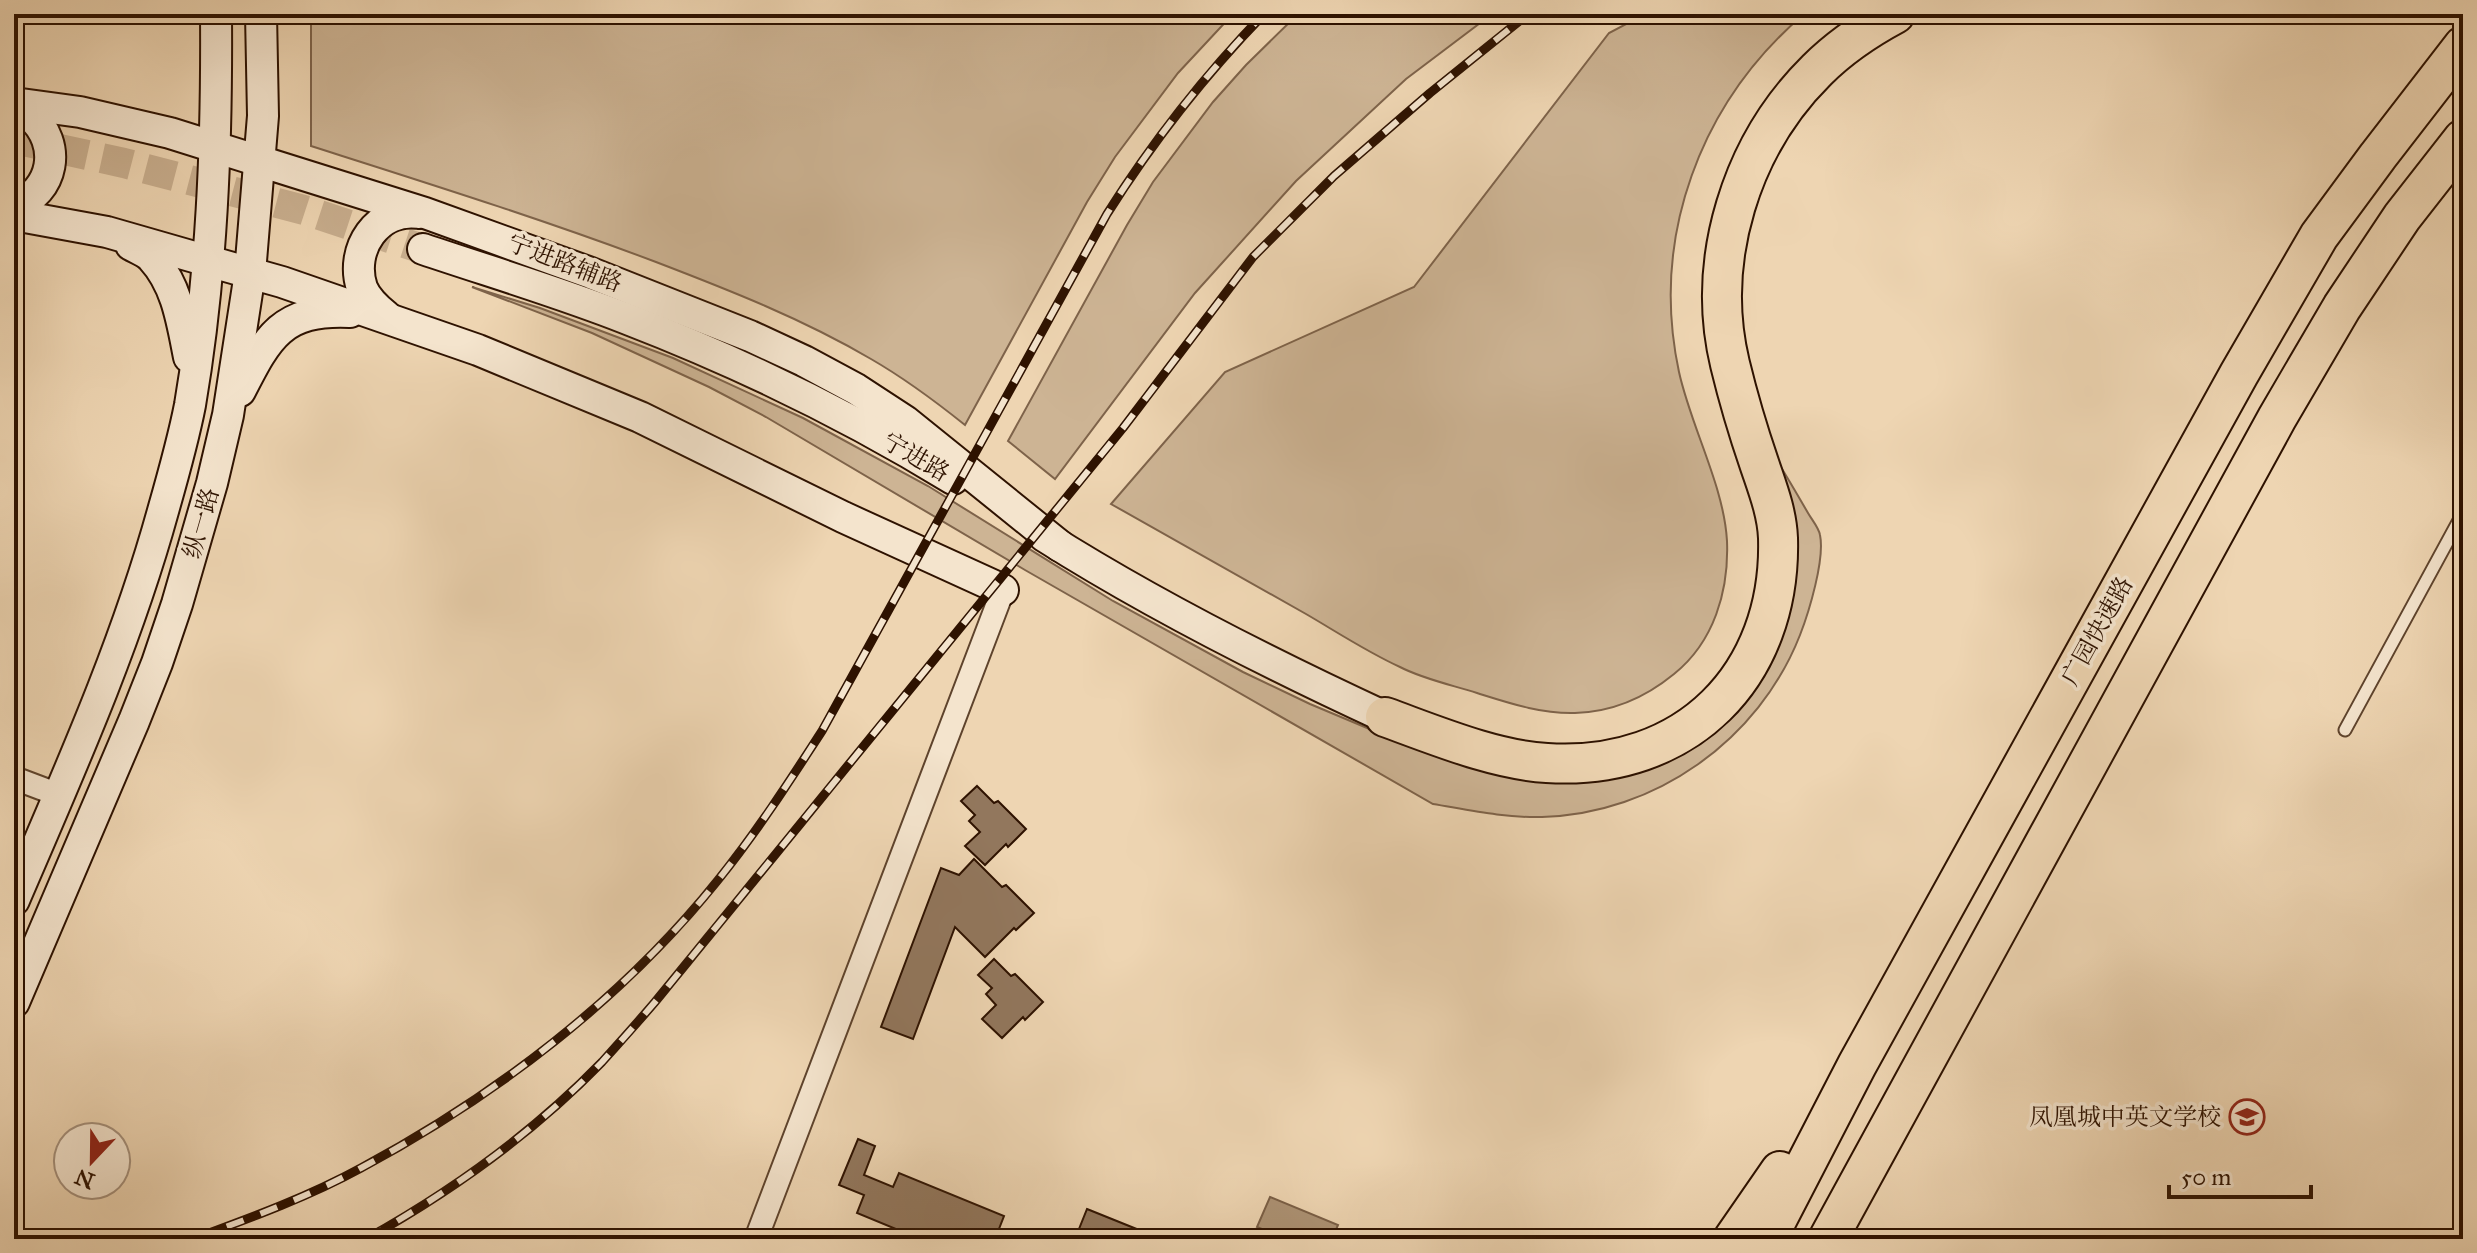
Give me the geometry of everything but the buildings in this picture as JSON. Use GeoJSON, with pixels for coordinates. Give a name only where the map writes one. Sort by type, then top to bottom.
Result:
{"type":"FeatureCollection","features":[{"type":"Feature","properties":{"kind":"highway"},"geometry":{"type":"LineString","coordinates":[[1385,717],[1506,756],[1544,763],[1582,764],[1619,759],[1655,747],[1677,735],[1718,705],[1742,676],[1760,643],[1772,608],[1778,571],[1778,533],[1771,496],[1729,363],[1723,317],[1723,272],[1730,227],[1749,169],[1787,103],[1817,70],[1845,46],[1895,14]]}},
{"type":"Feature","properties":{"kind":"highway","name":"广园快速路"},"geometry":{"type":"LineString","coordinates":[[1767,1239],[1857,1065],[2319,236],[2463,46]]}},
{"type":"Feature","properties":{"kind":"highway"},"geometry":{"type":"LineString","coordinates":[[1828,1239],[2277,418],[2367,269],[2402,217],[2463,139]]}},
{"type":"Feature","properties":{"kind":"highway"},"geometry":{"type":"LineString","coordinates":[[1843,1239],[1952,1010]]}},
{"type":"Feature","properties":{"kind":"highway"},"geometry":{"type":"LineString","coordinates":[[1733,1239],[1857,1065]]}},
{"type":"Feature","properties":{"kind":"street","name":"纵一路"},"geometry":{"type":"LineString","coordinates":[[14,900],[98,706],[139,592],[174,473],[189,407],[208,261],[217,109],[216,14]]}},
{"type":"Feature","properties":{"kind":"street","name":"纵一路"},"geometry":{"type":"LineString","coordinates":[[14,1002],[157,663],[195,544],[228,415],[250,273],[260,162],[263,116],[261,14]]}},
{"type":"Feature","properties":{"kind":"street","name":"宁进路辅路"},"geometry":{"type":"LineString","coordinates":[[14,104],[80,112],[170,133],[425,213],[516,244],[658,299],[804,361],[856,389],[905,421],[1060,546]]}},
{"type":"Feature","properties":{"kind":"street"},"geometry":{"type":"LineString","coordinates":[[14,104],[31,115],[46,136],[52,159],[48,175],[35,197],[14,206]]}},
{"type":"Feature","properties":{"kind":"street"},"geometry":{"type":"LineString","coordinates":[[388,317],[373,305],[363,290],[359,271],[360,253],[368,235],[380,221],[408,211],[425,213]]}},
{"type":"Feature","properties":{"kind":"street"},"geometry":{"type":"LineString","coordinates":[[14,215],[107,232],[250,273],[388,317],[478,350],[640,417],[843,517],[1003,590],[757,1239]]}},
{"type":"Feature","properties":{"kind":"street"},"geometry":{"type":"LineString","coordinates":[[107,232],[151,256],[171,285],[189,358],[189,407]]}},
{"type":"Feature","properties":{"kind":"street","name":"宁进路"},"geometry":{"type":"LineString","coordinates":[[423,249],[623,317],[753,371],[878,435],[1187,620],[1265,661],[1385,717]]}},
{"type":"Feature","properties":{"kind":"street"},"geometry":{"type":"LineString","coordinates":[[228,415],[259,355],[275,334],[298,318],[324,311],[388,317]]}},
{"type":"Feature","properties":{"kind":"street"},"geometry":{"type":"LineString","coordinates":[[14,778],[59,795],[14,855]]}},
{"type":"Feature","properties":{"kind":"lane"},"geometry":{"type":"LineString","coordinates":[[2345,730],[2463,513]]}},
{"type":"Feature","properties":{"kind":"shaded area"},"geometry":{"type":"Polygon","coordinates":[[[311,14],[1233,14],[1178,73],[1115,157],[1087,202],[965,425],[883,366],[765,306],[570,231],[311,146],[311,14]]]}},
{"type":"Feature","properties":{"kind":"shaded area"},"geometry":{"type":"Polygon","coordinates":[[[1298,14],[1492,14],[1406,79],[1296,181],[1195,293],[1055,479],[1008,441],[1153,182],[1213,102],[1298,14]]]}},
{"type":"Feature","properties":{"kind":"shaded area"},"geometry":{"type":"Polygon","coordinates":[[[1645,14],[1804,14],[1768,49],[1737,88],[1711,131],[1692,176],[1678,223],[1672,272],[1672,322],[1679,372],[1720,499],[1725,520],[1727,560],[1722,597],[1709,631],[1688,661],[1674,674],[1628,702],[1602,710],[1575,713],[1525,707],[1438,682],[1376,655],[1111,504],[1225,372],[1414,287],[1609,33],[1645,14]]]}},
{"type":"Feature","properties":{"kind":"shaded area"},"geometry":{"type":"Polygon","coordinates":[[[472,287],[540,308],[673,358],[803,418],[928,486],[1113,601],[1243,672],[1310,704],[1379,733],[1542,780],[1583,781],[1623,775],[1662,762],[1756,686],[1776,650],[1789,612],[1795,572],[1795,532],[1774,456],[1819,532],[1821,545],[1815,585],[1800,635],[1782,673],[1758,707],[1730,738],[1698,764],[1662,786],[1624,802],[1584,813],[1542,817],[1501,815],[1433,804],[766,417],[592,333],[472,287]]]}},
{"type":"Feature","properties":{"kind":"shaded area"},"geometry":{"type":"Polygon","coordinates":[[[1270,1197],[1338,1225],[1332,1239],[1286,1239],[1257,1227],[1270,1197]]]}},
{"type":"Feature","properties":{"kind":"tunnel"},"geometry":{"type":"LineString","coordinates":[[14,139],[124,163],[304,210],[423,249]]}},
{"type":"Feature","properties":{"kind":"railway"},"geometry":{"type":"LineString","coordinates":[[193,1239],[341,1179],[460,1110],[508,1077],[598,1005],[681,924],[746,844],[822,731],[1107,214],[1180,110],[1264,14]]}},
{"type":"Feature","properties":{"kind":"railway"},"geometry":{"type":"LineString","coordinates":[[366,1239],[460,1181],[520,1137],[602,1062],[655,1002],[1123,428],[1253,257],[1334,176],[1528,14]]}},
{"type":"Feature","properties":{"kind":"place","name":"凤凰城中英文学校"},"geometry":{"type":"Point","coordinates":[2247,1117]}}]}
